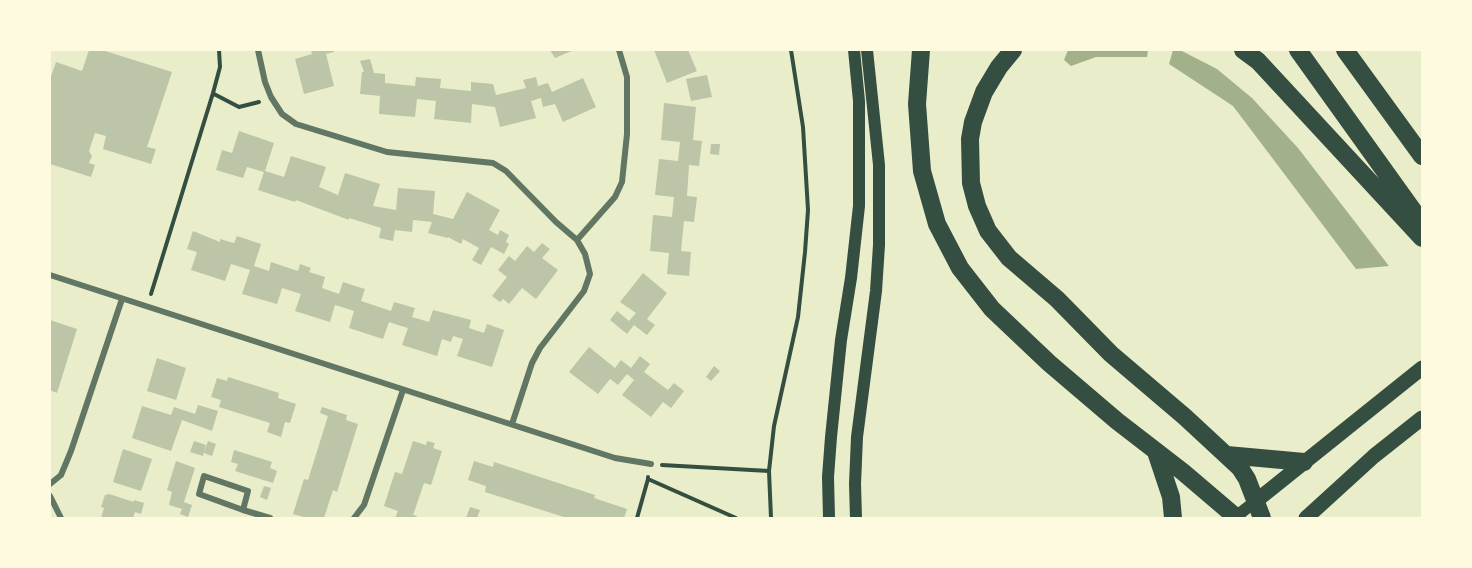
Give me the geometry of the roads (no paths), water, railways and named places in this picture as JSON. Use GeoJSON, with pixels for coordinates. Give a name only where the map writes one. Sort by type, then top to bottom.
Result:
{"type":"FeatureCollection","features":[{"type":"Feature","properties":{"kind":"highway"},"geometry":{"type":"LineString","coordinates":[[921,50],[917,104],[922,171],[937,224],[953,257],[979,295],[1049,363],[1236,518]]}},
{"type":"Feature","properties":{"kind":"highway"},"geometry":{"type":"LineString","coordinates":[[1013,50],[999,67],[984,92],[973,122],[970,139],[971,183],[985,225],[997,245],[1009,258],[1057,299],[1111,354],[1227,455],[1247,479],[1259,510]]}},
{"type":"Feature","properties":{"kind":"highway"},"geometry":{"type":"LineString","coordinates":[[1243,50],[1258,61],[1422,238]]}},
{"type":"Feature","properties":{"kind":"highway"},"geometry":{"type":"LineString","coordinates":[[1298,50],[1422,223]]}},
{"type":"Feature","properties":{"kind":"highway"},"geometry":{"type":"LineString","coordinates":[[1345,50],[1422,156]]}},
{"type":"Feature","properties":{"kind":"highway"},"geometry":{"type":"LineString","coordinates":[[1156,452],[1171,497],[1173,519]]}},
{"type":"Feature","properties":{"kind":"highway"},"geometry":{"type":"LineString","coordinates":[[1227,455],[1304,462]]}},
{"type":"Feature","properties":{"kind":"main road"},"geometry":{"type":"LineString","coordinates":[[829,519],[828,477],[831,437],[859,206],[859,100],[854,50]]}},
{"type":"Feature","properties":{"kind":"main road"},"geometry":{"type":"LineString","coordinates":[[856,519],[857,437],[876,291],[879,245],[879,154],[867,50]]}},
{"type":"Feature","properties":{"kind":"main road"},"geometry":{"type":"LineString","coordinates":[[1236,518],[1259,510],[1304,462],[1422,368]]}},
{"type":"Feature","properties":{"kind":"main road"},"geometry":{"type":"LineString","coordinates":[[1306,519],[1366,463],[1422,418]]}},
{"type":"Feature","properties":{"kind":"street"},"geometry":{"type":"LineString","coordinates":[[258,50],[271,97],[282,114],[296,124],[387,152],[493,163],[506,171],[577,240],[585,254],[590,274],[584,291],[540,348],[532,363],[512,424]]}},
{"type":"Feature","properties":{"kind":"street"},"geometry":{"type":"LineString","coordinates":[[577,240],[615,197],[622,182],[627,134],[627,77],[619,50]]}},
{"type":"Feature","properties":{"kind":"street"},"geometry":{"type":"LineString","coordinates":[[50,275],[615,458],[651,464]]}},
{"type":"Feature","properties":{"kind":"street"},"geometry":{"type":"LineString","coordinates":[[50,484],[61,475],[71,451],[122,299]]}},
{"type":"Feature","properties":{"kind":"street"},"geometry":{"type":"LineString","coordinates":[[354,519],[364,505],[403,390]]}},
{"type":"Feature","properties":{"kind":"street"},"geometry":{"type":"LineString","coordinates":[[243,510],[248,491],[204,476],[199,494],[243,510],[270,519]]}},
{"type":"Feature","properties":{"kind":"street"},"geometry":{"type":"LineString","coordinates":[[50,496],[61,519]]}}]}
